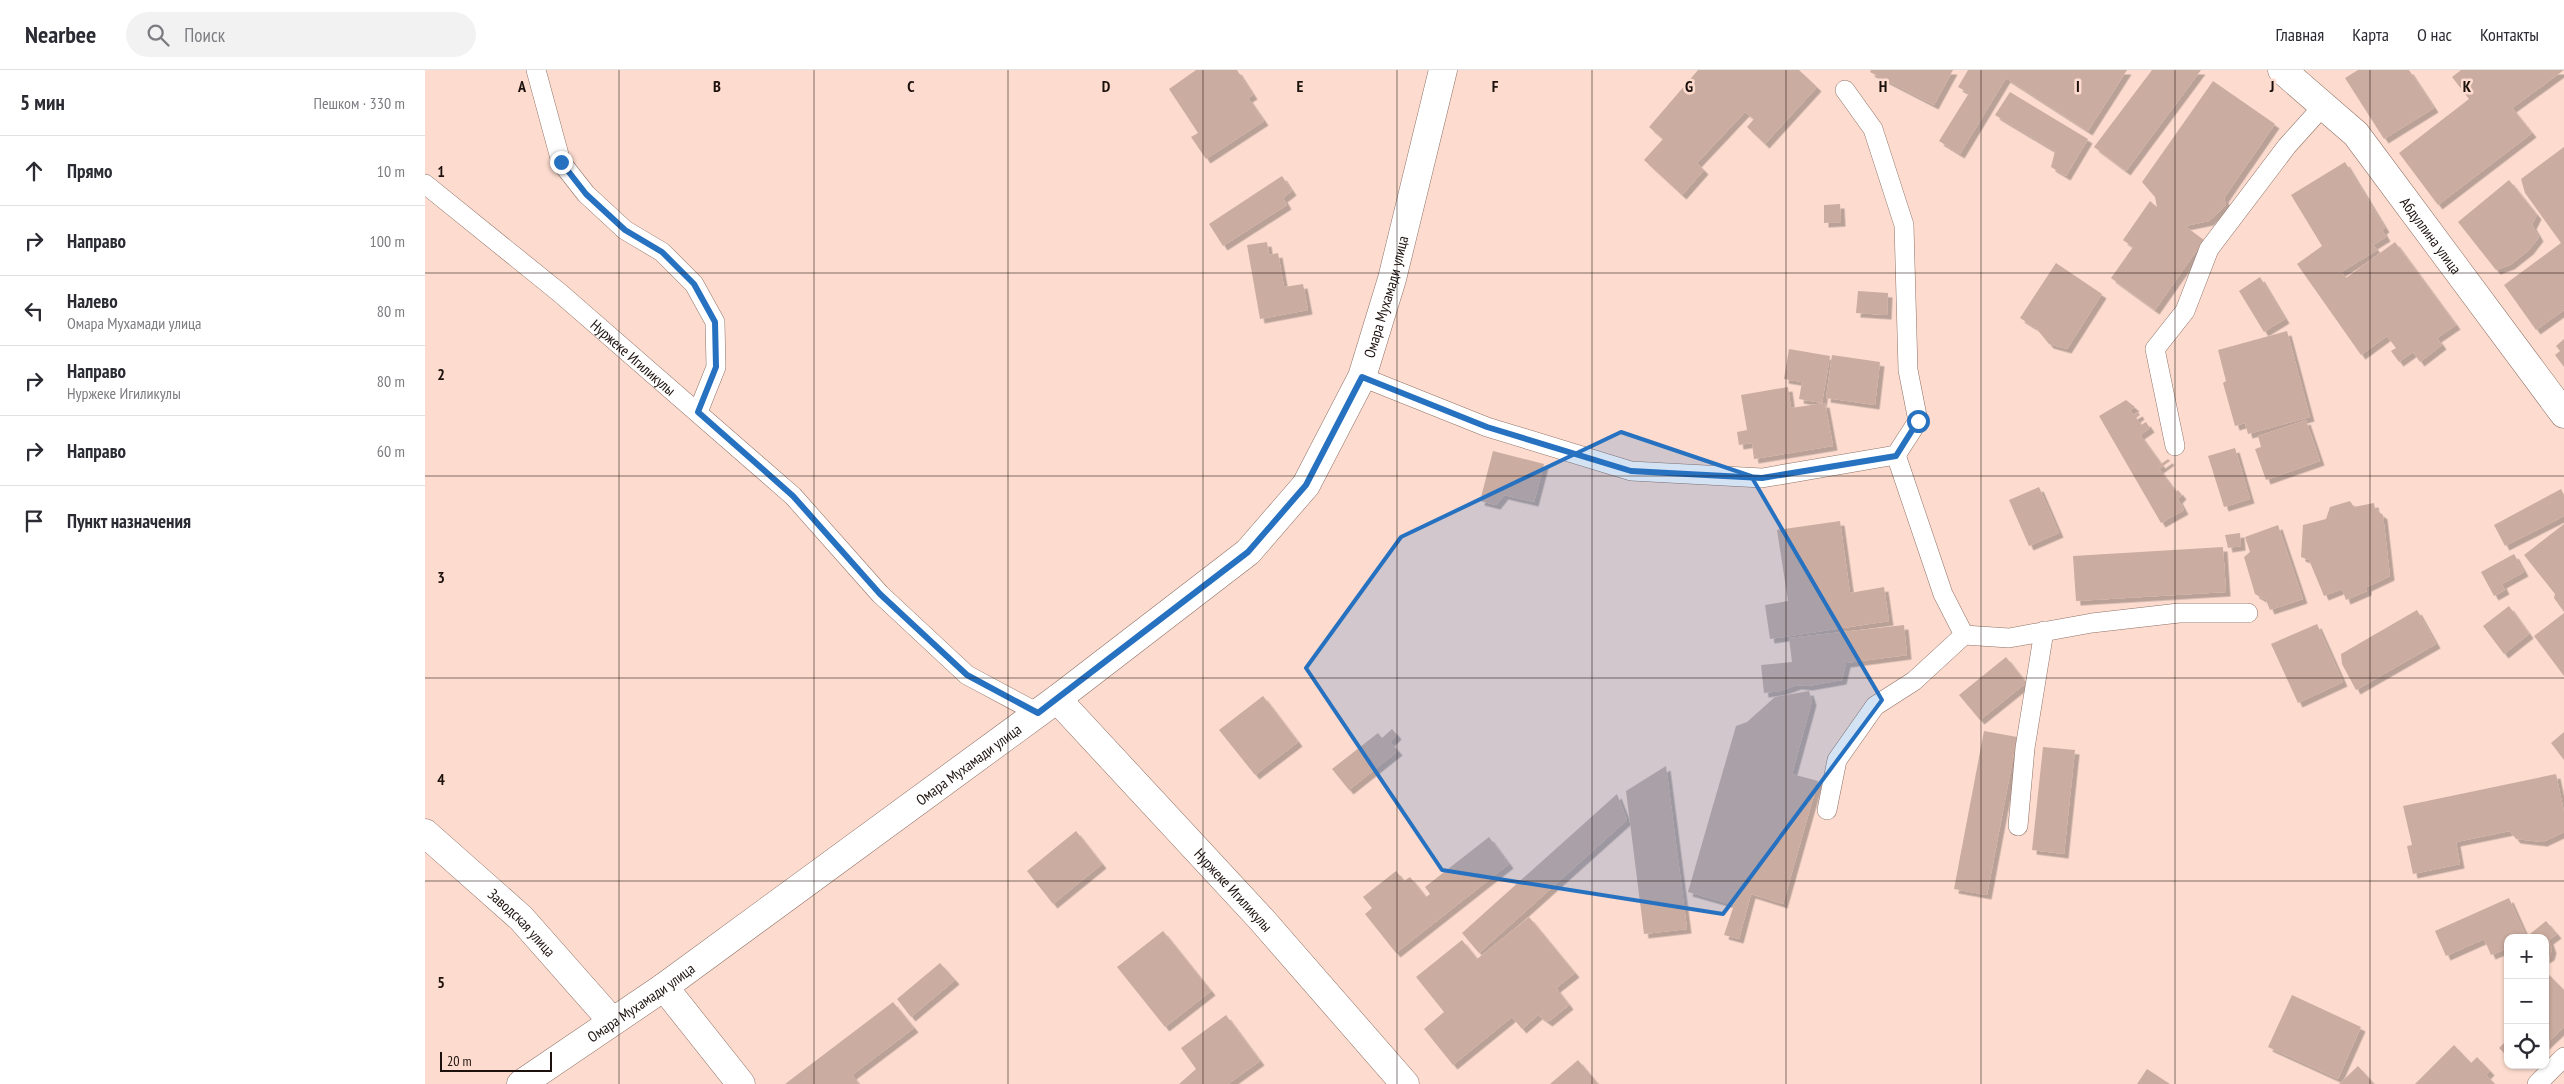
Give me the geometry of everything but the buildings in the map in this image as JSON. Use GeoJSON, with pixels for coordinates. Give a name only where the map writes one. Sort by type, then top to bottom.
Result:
{"type":"FeatureCollection","features":[{"type":"Feature","properties":{"kind":"street","name":"Омара Мухамади улица"},"geometry":{"type":"LineString","coordinates":[[521,1084],[664,987],[1048,706],[1248,552],[1306,485],[1362,377],[1392,279],[1443,70]]}},
{"type":"Feature","properties":{"kind":"street","name":"Абдуллина улица"},"geometry":{"type":"LineString","coordinates":[[2282,70],[2356,134],[2564,414]]}},
{"type":"Feature","properties":{"kind":"street","name":"Нуржеке Игиликулы"},"geometry":{"type":"LineString","coordinates":[[1048,706],[1262,920],[1405,1084]]}},
{"type":"Feature","properties":{"kind":"street","name":"Заводская улица"},"geometry":{"type":"LineString","coordinates":[[425,833],[521,918],[612,1021]]}},
{"type":"Feature","properties":{"kind":"street"},"geometry":{"type":"LineString","coordinates":[[664,987],[741,1084]]}},
{"type":"Feature","properties":{"kind":"lane"},"geometry":{"type":"LineString","coordinates":[[536,70],[561,162],[586,194],[625,230],[662,252],[694,284],[715,322],[716,367],[698,412]]}},
{"type":"Feature","properties":{"kind":"lane"},"geometry":{"type":"LineString","coordinates":[[1362,377],[1487,427],[1631,471],[1762,478],[1896,456],[1918,421],[1907,370],[1904,225],[1873,128],[1845,90]]}},
{"type":"Feature","properties":{"kind":"lane"},"geometry":{"type":"LineString","coordinates":[[2175,446],[2155,349],[2185,311],[2209,249],[2287,146],[2323,106]]}},
{"type":"Feature","properties":{"kind":"lane","name":"Нуржеке Игиликулы"},"geometry":{"type":"LineString","coordinates":[[425,184],[560,293],[793,496],[880,594],[967,675],[1048,706]]}},
{"type":"Feature","properties":{"kind":"lane"},"geometry":{"type":"LineString","coordinates":[[1896,456],[1943,594],[1964,635]]}},
{"type":"Feature","properties":{"kind":"lane"},"geometry":{"type":"LineString","coordinates":[[1827,810],[1837,760],[1875,706],[1914,682],[1964,635],[2009,638],[2092,623],[2179,613],[2248,613]]}},
{"type":"Feature","properties":{"kind":"lane"},"geometry":{"type":"LineString","coordinates":[[2018,826],[2025,748],[2044,631]]}},
{"type":"Feature","properties":{"kind":"lane"},"geometry":{"type":"LineString","coordinates":[[2537,1084],[2560,1061]]}},
{"type":"Feature","properties":{"kind":"lane"},"geometry":{"type":"LineString","coordinates":[[2558,1084],[2560,1061]]}},
{"type":"Feature","properties":{"kind":"highlighted area"},"geometry":{"type":"Polygon","coordinates":[[[1621,432],[1751,476],[1882,700],[1723,914],[1442,870],[1306,668],[1401,537],[1621,432]]]}},
{"type":"Feature","properties":{"kind":"route"},"geometry":{"type":"LineString","coordinates":[[561,162],[586,194],[625,230],[662,252],[694,284],[715,322],[716,367],[698,412],[793,496],[880,594],[967,675],[1038,713],[1248,552],[1306,485],[1362,377],[1487,427],[1631,471],[1762,478],[1896,456],[1918,421]]}}]}
